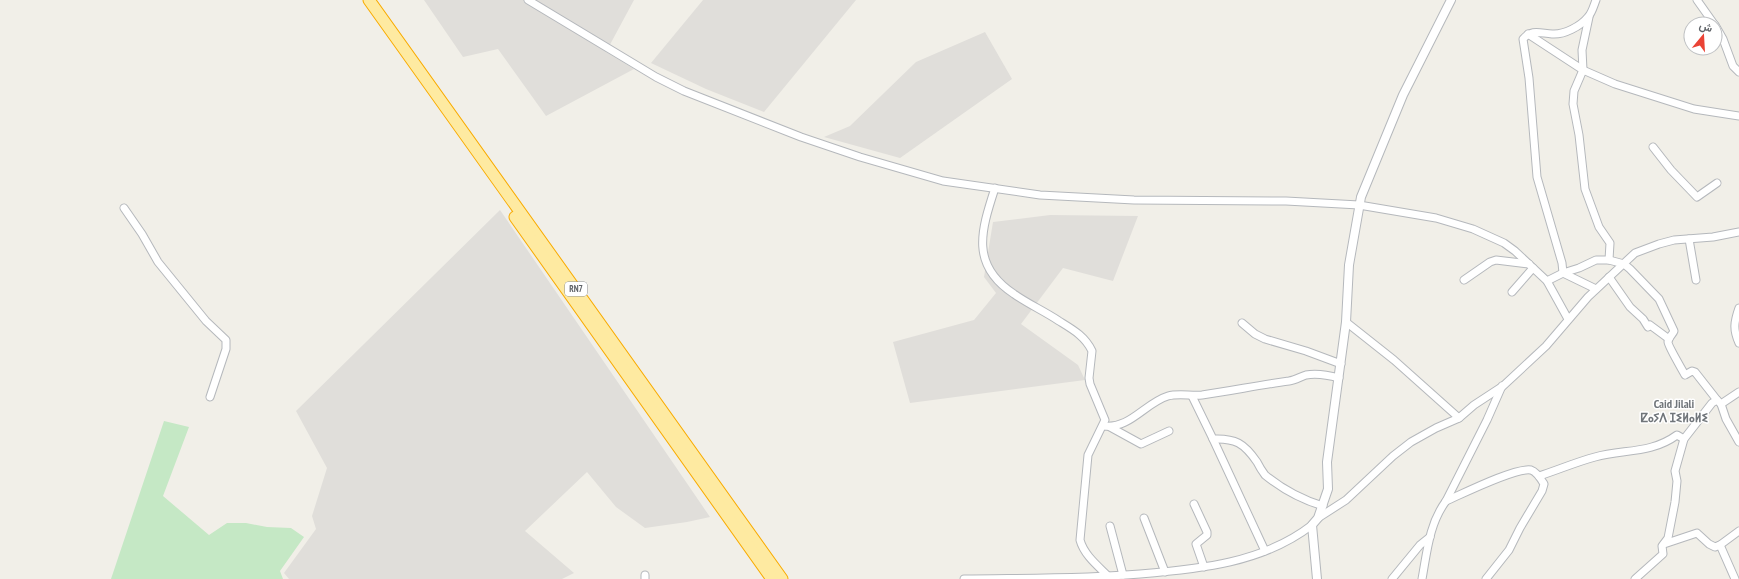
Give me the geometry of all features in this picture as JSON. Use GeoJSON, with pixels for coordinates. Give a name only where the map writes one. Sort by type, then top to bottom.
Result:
{"type":"FeatureCollection","features":[{"type":"Feature","properties":{"kind":"highway","name":"RN7"},"geometry":{"type":"LineString","coordinates":[[364,0],[772,579]]}},
{"type":"Feature","properties":{"kind":"highway","name":"RN7"},"geometry":{"type":"LineString","coordinates":[[364,0],[782,579]]}},
{"type":"Feature","properties":{"kind":"street"},"geometry":{"type":"LineString","coordinates":[[528,0],[656,77],[684,91],[801,137],[860,157],[943,181],[1040,195],[1134,200],[1286,201],[1359,205],[1436,218],[1473,229],[1510,246],[1547,281],[1568,319]]}},
{"type":"Feature","properties":{"kind":"street"},"geometry":{"type":"LineString","coordinates":[[1318,518],[1328,489],[1328,450],[1346,322],[1349,265],[1359,205],[1364,186],[1403,95],[1451,0]]}},
{"type":"Feature","properties":{"kind":"street"},"geometry":{"type":"LineString","coordinates":[[1596,0],[1589,17],[1582,50],[1583,70],[1572,98],[1579,135],[1586,189],[1599,227],[1610,243],[1609,260]]}},
{"type":"Feature","properties":{"kind":"street"},"geometry":{"type":"LineString","coordinates":[[1697,0],[1709,16]]}},
{"type":"Feature","properties":{"kind":"street"},"geometry":{"type":"LineString","coordinates":[[1563,272],[1562,263],[1537,177],[1529,78],[1523,40],[1528,34],[1536,31],[1553,35],[1574,29],[1589,17]]}},
{"type":"Feature","properties":{"kind":"street"},"geometry":{"type":"LineString","coordinates":[[1528,34],[1583,70],[1615,84],[1694,109],[1739,116]]}},
{"type":"Feature","properties":{"kind":"street"},"geometry":{"type":"LineString","coordinates":[[1723,39],[1733,66],[1739,72]]}},
{"type":"Feature","properties":{"kind":"street"},"geometry":{"type":"LineString","coordinates":[[1653,147],[1671,170],[1697,198],[1717,183]]}},
{"type":"Feature","properties":{"kind":"street"},"geometry":{"type":"LineString","coordinates":[[995,188],[984,227],[984,260],[988,269],[1013,294],[1077,332],[1087,342],[1092,351],[1089,372],[1090,384],[1104,414],[1107,426],[1141,444],[1169,431]]}},
{"type":"Feature","properties":{"kind":"street"},"geometry":{"type":"LineString","coordinates":[[124,208],[142,234],[158,262],[206,321],[226,340],[226,349],[210,397]]}},
{"type":"Feature","properties":{"kind":"street"},"geometry":{"type":"LineString","coordinates":[[964,579],[1113,577],[1223,564],[1265,551],[1300,534],[1312,525],[1318,518],[1346,500],[1393,456],[1411,442],[1436,428],[1459,418],[1474,405],[1502,386],[1546,346],[1568,319],[1596,289],[1639,251],[1659,244],[1739,232]]}},
{"type":"Feature","properties":{"kind":"street"},"geometry":{"type":"LineString","coordinates":[[1689,239],[1696,280]]}},
{"type":"Feature","properties":{"kind":"street"},"geometry":{"type":"LineString","coordinates":[[1464,280],[1490,262],[1496,260],[1531,266]]}},
{"type":"Feature","properties":{"kind":"street"},"geometry":{"type":"LineString","coordinates":[[1547,281],[1563,272],[1579,268],[1596,260],[1609,260],[1624,264],[1651,290],[1663,305],[1674,331],[1669,339],[1669,347],[1683,371],[1686,374],[1692,371],[1696,372],[1719,402],[1726,419],[1739,442]]}},
{"type":"Feature","properties":{"kind":"street"},"geometry":{"type":"LineString","coordinates":[[1512,292],[1531,266]]}},
{"type":"Feature","properties":{"kind":"street"},"geometry":{"type":"LineString","coordinates":[[1563,272],[1596,289]]}},
{"type":"Feature","properties":{"kind":"street"},"geometry":{"type":"LineString","coordinates":[[1609,277],[1630,307],[1643,319],[1648,327],[1650,325],[1669,339]]}},
{"type":"Feature","properties":{"kind":"street"},"geometry":{"type":"LineString","coordinates":[[1739,308],[1734,320],[1734,328],[1739,343]]}},
{"type":"Feature","properties":{"kind":"street"},"geometry":{"type":"LineString","coordinates":[[1346,322],[1433,393],[1459,418]]}},
{"type":"Feature","properties":{"kind":"street"},"geometry":{"type":"LineString","coordinates":[[1242,323],[1255,334],[1265,339],[1306,351],[1341,364]]}},
{"type":"Feature","properties":{"kind":"street"},"geometry":{"type":"LineString","coordinates":[[1107,426],[1124,424],[1162,399],[1173,395],[1192,396],[1292,380],[1306,375],[1324,374],[1339,378]]}},
{"type":"Feature","properties":{"kind":"street"},"geometry":{"type":"LineString","coordinates":[[1422,579],[1430,537],[1438,513],[1446,501],[1487,420],[1502,386]]}},
{"type":"Feature","properties":{"kind":"street"},"geometry":{"type":"LineString","coordinates":[[1635,579],[1662,554],[1662,546],[1668,538],[1677,481],[1675,471],[1684,440],[1712,403],[1719,402],[1739,392]]}},
{"type":"Feature","properties":{"kind":"street"},"geometry":{"type":"LineString","coordinates":[[1192,396],[1265,551]]}},
{"type":"Feature","properties":{"kind":"street"},"geometry":{"type":"LineString","coordinates":[[1107,426],[1088,455],[1080,540],[1082,548],[1086,554],[1113,577]]}},
{"type":"Feature","properties":{"kind":"street"},"geometry":{"type":"LineString","coordinates":[[1539,476],[1596,456],[1646,450],[1664,444],[1678,435],[1684,440]]}},
{"type":"Feature","properties":{"kind":"street"},"geometry":{"type":"LineString","coordinates":[[1213,439],[1226,438],[1237,442],[1248,449],[1265,474],[1312,503],[1323,506]]}},
{"type":"Feature","properties":{"kind":"street"},"geometry":{"type":"LineString","coordinates":[[1446,501],[1490,481],[1510,474],[1530,470],[1539,476],[1544,484],[1542,491],[1520,528],[1510,550],[1486,579]]}},
{"type":"Feature","properties":{"kind":"street"},"geometry":{"type":"LineString","coordinates":[[1194,504],[1207,532],[1207,535],[1196,544],[1204,567]]}},
{"type":"Feature","properties":{"kind":"street"},"geometry":{"type":"LineString","coordinates":[[1144,518],[1165,572]]}},
{"type":"Feature","properties":{"kind":"street"},"geometry":{"type":"LineString","coordinates":[[1312,525],[1317,579]]}},
{"type":"Feature","properties":{"kind":"street"},"geometry":{"type":"LineString","coordinates":[[1110,526],[1123,575]]}},
{"type":"Feature","properties":{"kind":"street"},"geometry":{"type":"LineString","coordinates":[[1664,544],[1696,533],[1702,536],[1712,546],[1720,545],[1739,531]]}},
{"type":"Feature","properties":{"kind":"street"},"geometry":{"type":"LineString","coordinates":[[1392,579],[1420,545],[1430,537]]}},
{"type":"Feature","properties":{"kind":"street"},"geometry":{"type":"LineString","coordinates":[[1720,545],[1735,579]]}},
{"type":"Feature","properties":{"kind":"shaded area"},"geometry":{"type":"Polygon","coordinates":[[[424,0],[634,0],[606,52],[634,69],[546,116],[498,49],[463,57],[424,0]]]}},
{"type":"Feature","properties":{"kind":"shaded area"},"geometry":{"type":"Polygon","coordinates":[[[703,0],[856,0],[764,112],[706,89],[651,63],[703,0]]]}},
{"type":"Feature","properties":{"kind":"shaded area"},"geometry":{"type":"Polygon","coordinates":[[[985,32],[1012,79],[900,158],[824,137],[850,126],[916,62],[985,32]]]}},
{"type":"Feature","properties":{"kind":"shaded area"},"geometry":{"type":"Polygon","coordinates":[[[500,210],[710,517],[645,528],[616,507],[587,472],[525,531],[574,573],[562,579],[289,579],[284,573],[316,529],[312,516],[327,468],[296,411],[500,210]]]}},
{"type":"Feature","properties":{"kind":"shaded area"},"geometry":{"type":"Polygon","coordinates":[[[1050,215],[1138,216],[1113,281],[1063,268],[1021,324],[1078,365],[1085,380],[910,403],[893,342],[974,320],[996,293],[984,277],[993,222],[1050,215]]]}},
{"type":"Feature","properties":{"kind":"green space"},"geometry":{"type":"Polygon","coordinates":[[[164,421],[189,427],[163,496],[209,535],[227,523],[246,523],[267,527],[291,528],[304,537],[280,571],[283,579],[111,579],[164,421]]]}},
{"type":"Feature","properties":{"kind":"district","name":"Caid Jilali ⵇⴰⵢⴷ ⵊⵉⵍⴰⵍⵉ"},"geometry":{"type":"Point","coordinates":[1674,411]}}]}
